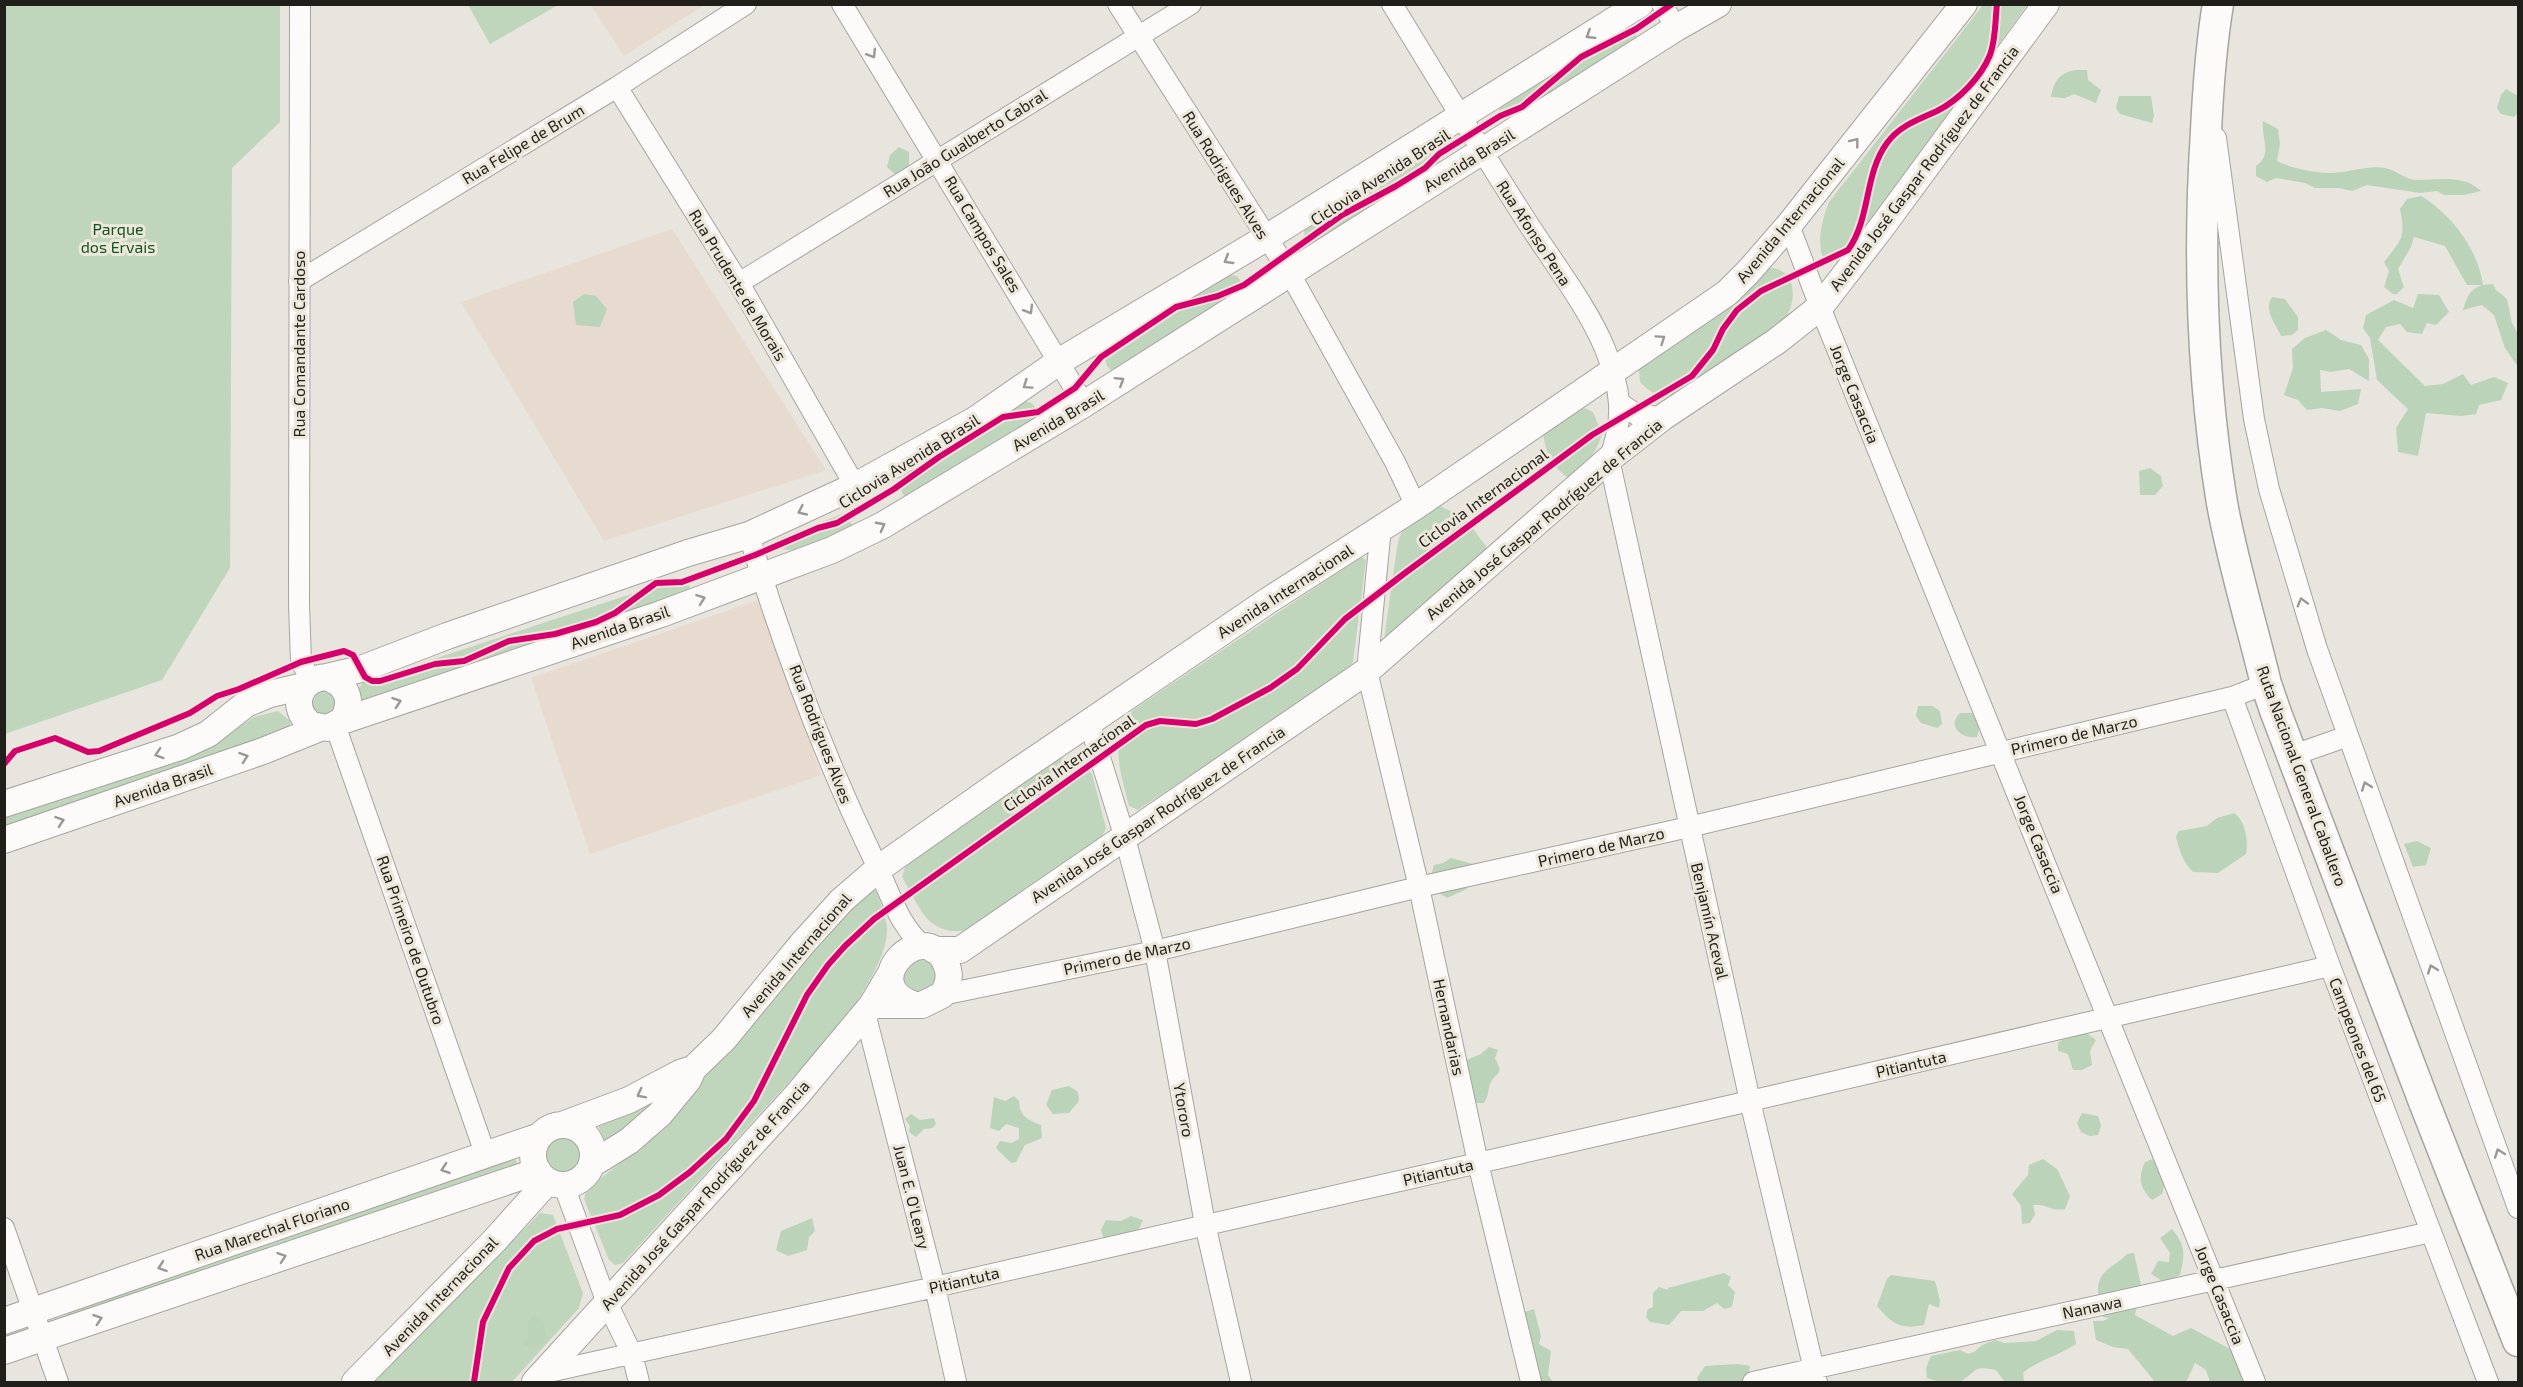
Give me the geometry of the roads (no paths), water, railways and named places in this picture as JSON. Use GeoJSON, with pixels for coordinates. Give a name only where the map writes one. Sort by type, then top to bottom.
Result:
{"type":"FeatureCollection","features":[{"type":"Feature","properties":{"kind":"highway","name":"Ruta Nacional General Caballero"},"geometry":{"type":"LineString","coordinates":[[2218,4],[2203,171],[2202,254],[2211,421],[2223,505],[2266,684],[2291,756],[2420,1090],[2513,1313],[2518,1341]]}},
{"type":"Feature","properties":{"kind":"main road","name":"Avenida Brasil"},"geometry":{"type":"LineString","coordinates":[[4,804],[180,747],[208,734],[246,704],[270,694],[361,669],[447,636],[688,553],[749,535],[855,486],[975,420],[1060,361],[1266,238],[1640,4]]}},
{"type":"Feature","properties":{"kind":"main road","name":"Avenida Brasil"},"geometry":{"type":"LineString","coordinates":[[4,840],[763,577],[832,550],[884,525],[1084,404],[1676,28],[1718,4]]}},
{"type":"Feature","properties":{"kind":"main road","name":"Avenida Internacional"},"geometry":{"type":"LineString","coordinates":[[592,1164],[629,1141],[660,1114],[688,1080],[693,1069],[724,1039],[802,944],[842,900],[878,869],[1089,722],[1416,506],[1728,292],[1749,272],[1789,225],[1964,4]]}},
{"type":"Feature","properties":{"kind":"main road","name":"Avenida José Gaspar Rodríguez de Francia"},"geometry":{"type":"LineString","coordinates":[[960,950],[1367,671],[1609,459],[1664,417],[1777,341],[1820,307],[2046,4]]}},
{"type":"Feature","properties":{"kind":"main road"},"geometry":{"type":"LineString","coordinates":[[314,681],[336,681],[348,694],[347,713],[332,725],[311,725],[300,712],[298,703],[314,681]]}},
{"type":"Feature","properties":{"kind":"main road"},"geometry":{"type":"LineString","coordinates":[[929,948],[944,959],[952,984]]}},
{"type":"Feature","properties":{"kind":"main road"},"geometry":{"type":"LineString","coordinates":[[869,1009],[915,1005],[930,1003],[952,984],[960,950],[908,949],[893,967],[895,991],[907,1002],[915,1005]]}},
{"type":"Feature","properties":{"kind":"main road","name":"Avenida José Gaspar Rodríguez de Francia"},"geometry":{"type":"LineString","coordinates":[[540,1378],[796,1096],[869,1009],[893,967]]}},
{"type":"Feature","properties":{"kind":"main road","name":"Rua Marechal Floriano"},"geometry":{"type":"LineString","coordinates":[[4,1321],[486,1156],[630,1100],[680,1073],[693,1069]]}},
{"type":"Feature","properties":{"kind":"main road"},"geometry":{"type":"LineString","coordinates":[[571,1126],[587,1136],[594,1155],[592,1164],[581,1179],[550,1179],[533,1153],[551,1130],[571,1126]]}},
{"type":"Feature","properties":{"kind":"main road","name":"Avenida Internacional"},"geometry":{"type":"LineString","coordinates":[[355,1383],[495,1240],[550,1179]]}},
{"type":"Feature","properties":{"kind":"main road","name":"Rua Marechal Floriano"},"geometry":{"type":"LineString","coordinates":[[4,1351],[550,1179]]}},
{"type":"Feature","properties":{"kind":"street","name":"Rua Comandante Cardoso"},"geometry":{"type":"LineString","coordinates":[[300,4],[300,639],[301,662],[314,681]]}},
{"type":"Feature","properties":{"kind":"street","name":"Rua Felipe de Brum"},"geometry":{"type":"LineString","coordinates":[[299,281],[617,87],[746,4]]}},
{"type":"Feature","properties":{"kind":"street","name":"Rua Campos Sales"},"geometry":{"type":"LineString","coordinates":[[842,4],[1084,404]]}},
{"type":"Feature","properties":{"kind":"street","name":"Rua Rodrigues Alves"},"geometry":{"type":"LineString","coordinates":[[1118,4],[1289,273],[1395,462],[1416,506]]}},
{"type":"Feature","properties":{"kind":"street","name":"Rua João Gualberto Cabral"},"geometry":{"type":"LineString","coordinates":[[739,283],[1191,4]]}},
{"type":"Feature","properties":{"kind":"street","name":"Rua Afonso Pena"},"geometry":{"type":"LineString","coordinates":[[1392,4],[1460,117],[1598,332],[1613,372],[1620,403],[1618,434],[1609,459]]}},
{"type":"Feature","properties":{"kind":"street"},"geometry":{"type":"LineString","coordinates":[[1662,4],[1676,28]]}},
{"type":"Feature","properties":{"kind":"street"},"geometry":{"type":"LineString","coordinates":[[2209,86],[2254,419],[2269,489],[2308,621],[2518,1208]]}},
{"type":"Feature","properties":{"kind":"street","name":"Rua Prudente de Morais"},"geometry":{"type":"LineString","coordinates":[[617,87],[739,283],[855,486]]}},
{"type":"Feature","properties":{"kind":"street","name":"Jorge Casaccia"},"geometry":{"type":"LineString","coordinates":[[1789,225],[1820,307],[2002,752],[2255,1383]]}},
{"type":"Feature","properties":{"kind":"street"},"geometry":{"type":"LineString","coordinates":[[1620,403],[1637,415],[1664,417]]}},
{"type":"Feature","properties":{"kind":"street","name":"Benjamín Aceval"},"geometry":{"type":"LineString","coordinates":[[1609,459],[1750,1101],[1816,1376]]}},
{"type":"Feature","properties":{"kind":"street","name":"Hernandarias"},"geometry":{"type":"LineString","coordinates":[[1381,527],[1367,671],[1419,887],[1478,1163],[1531,1383]]}},
{"type":"Feature","properties":{"kind":"street","name":"Rua Rodrigues Alves"},"geometry":{"type":"LineString","coordinates":[[749,535],[820,741],[849,809],[906,929]]}},
{"type":"Feature","properties":{"kind":"street","name":"Primero de Marzo"},"geometry":{"type":"LineString","coordinates":[[952,984],[1155,951],[1419,887],[1689,827],[2232,697],[2266,684]]}},
{"type":"Feature","properties":{"kind":"street","name":"Campeones del 65"},"geometry":{"type":"LineString","coordinates":[[2232,697],[2330,966],[2488,1383]]}},
{"type":"Feature","properties":{"kind":"street","name":"Ytororo"},"geometry":{"type":"LineString","coordinates":[[1089,722],[1125,838],[1155,951],[1205,1224],[1241,1383]]}},
{"type":"Feature","properties":{"kind":"street","name":"Rua Primeiro de Outubro"},"geometry":{"type":"LineString","coordinates":[[332,725],[486,1156]]}},
{"type":"Feature","properties":{"kind":"street"},"geometry":{"type":"LineString","coordinates":[[2291,756],[2348,736]]}},
{"type":"Feature","properties":{"kind":"street"},"geometry":{"type":"LineString","coordinates":[[893,967],[906,929],[929,948]]}},
{"type":"Feature","properties":{"kind":"street","name":"Pitiantuta"},"geometry":{"type":"LineString","coordinates":[[540,1378],[632,1354],[1750,1101],[2330,966]]}},
{"type":"Feature","properties":{"kind":"street","name":"Juan E. O'Leary"},"geometry":{"type":"LineString","coordinates":[[869,1009],[956,1383]]}},
{"type":"Feature","properties":{"kind":"street"},"geometry":{"type":"LineString","coordinates":[[550,1179],[632,1354],[639,1383]]}},
{"type":"Feature","properties":{"kind":"street"},"geometry":{"type":"LineString","coordinates":[[4,1228],[58,1383]]}},
{"type":"Feature","properties":{"kind":"street","name":"Nanawa"},"geometry":{"type":"LineString","coordinates":[[1753,1383],[1816,1376],[2215,1280],[2431,1232]]}},
{"type":"Feature","properties":{"kind":"park label","name":"Parque dos Ervais"},"geometry":{"type":"Point","coordinates":[118,238]}}]}
